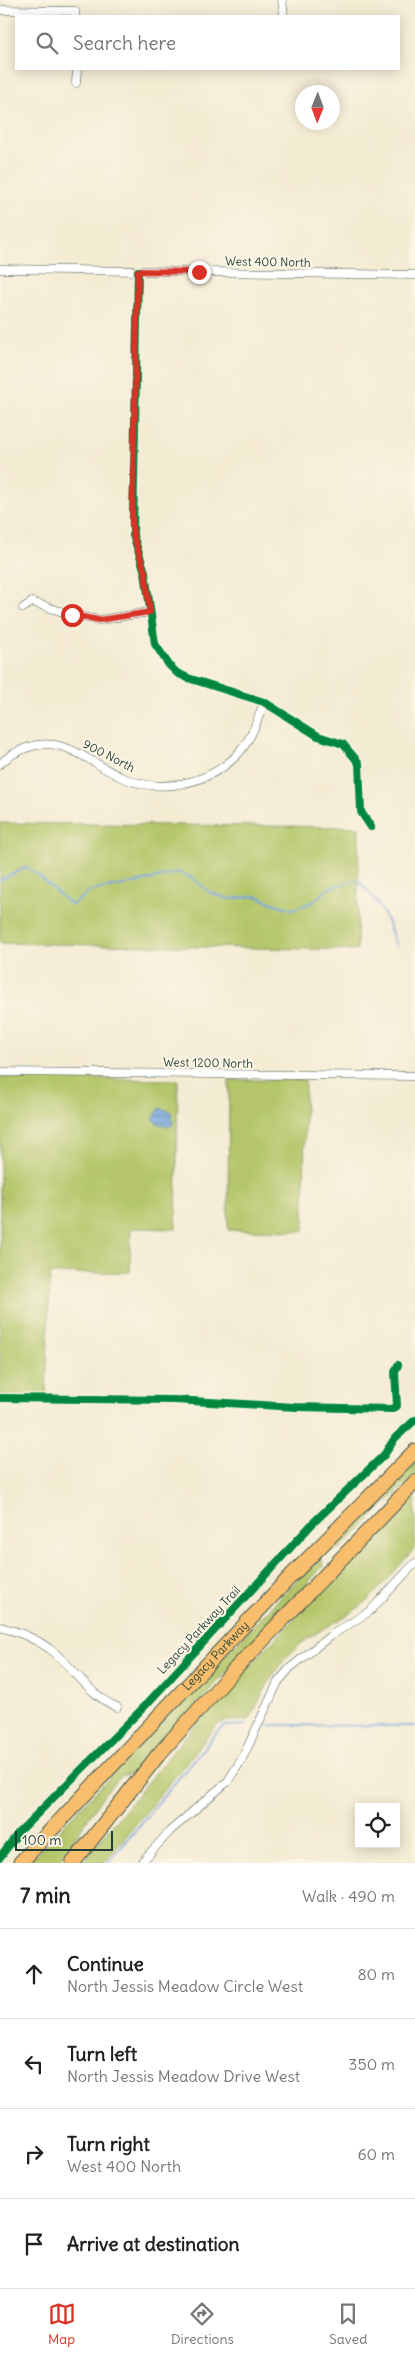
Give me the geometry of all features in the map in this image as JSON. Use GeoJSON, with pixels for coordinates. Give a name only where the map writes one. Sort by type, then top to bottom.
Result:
{"type":"FeatureCollection","features":[{"type":"Feature","properties":{"kind":"highway","name":"Legacy Parkway"},"geometry":{"type":"LineString","coordinates":[[20,1863],[290,1577],[415,1451]]}},
{"type":"Feature","properties":{"kind":"highway","name":"Legacy Parkway"},"geometry":{"type":"LineString","coordinates":[[73,1863],[159,1754],[236,1668],[415,1482]]}},
{"type":"Feature","properties":{"kind":"street"},"geometry":{"type":"LineString","coordinates":[[282,0],[284,15]]}},
{"type":"Feature","properties":{"kind":"street"},"geometry":{"type":"LineString","coordinates":[[0,10],[75,11],[75,15]]}},
{"type":"Feature","properties":{"kind":"street"},"geometry":{"type":"LineString","coordinates":[[76,83],[77,70]]}},
{"type":"Feature","properties":{"kind":"street","name":"West 400 North"},"geometry":{"type":"LineString","coordinates":[[0,269],[415,275]]}},
{"type":"Feature","properties":{"kind":"street"},"geometry":{"type":"LineString","coordinates":[[138,271],[132,523],[133,535],[145,572],[155,644],[177,673],[264,702],[318,736],[343,744],[359,764],[361,812],[371,827]]}},
{"type":"Feature","properties":{"kind":"street"},"geometry":{"type":"LineString","coordinates":[[23,608],[32,602],[72,615],[99,620],[150,612]]}},
{"type":"Feature","properties":{"kind":"street","name":"900 North"},"geometry":{"type":"LineString","coordinates":[[0,764],[12,753],[48,743],[66,746],[124,778],[144,784],[165,785],[189,782],[211,775],[237,755],[252,734],[264,702]]}},
{"type":"Feature","properties":{"kind":"street","name":"West 1200 North"},"geometry":{"type":"LineString","coordinates":[[0,1072],[415,1076]]}},
{"type":"Feature","properties":{"kind":"street"},"geometry":{"type":"LineString","coordinates":[[0,1398],[174,1400],[296,1407],[393,1409],[397,1406],[396,1372],[398,1365]]}},
{"type":"Feature","properties":{"kind":"street"},"geometry":{"type":"LineString","coordinates":[[141,1863],[170,1831],[194,1813],[228,1782],[242,1759],[278,1682],[290,1668],[330,1636],[370,1611],[415,1563]]}},
{"type":"Feature","properties":{"kind":"street"},"geometry":{"type":"LineString","coordinates":[[0,1628],[27,1636],[50,1650],[104,1702],[117,1707]]}},
{"type":"Feature","properties":{"kind":"green space"},"geometry":{"type":"Polygon","coordinates":[[[0,823],[359,827],[357,950],[0,943],[0,823]]]}},
{"type":"Feature","properties":{"kind":"green space"},"geometry":{"type":"Polygon","coordinates":[[[0,1078],[178,1080],[176,1229],[131,1228],[130,1272],[50,1274],[46,1398],[0,1397],[0,1078]]]}},
{"type":"Feature","properties":{"kind":"green space"},"geometry":{"type":"Polygon","coordinates":[[[229,1080],[305,1080],[304,1231],[228,1230],[229,1080]]]}},
{"type":"Feature","properties":{"kind":"green space"},"geometry":{"type":"Polygon","coordinates":[[[415,1458],[415,1475],[341,1548],[336,1549],[333,1542],[415,1458]]]}},
{"type":"Feature","properties":{"kind":"green space"},"geometry":{"type":"Polygon","coordinates":[[[415,1494],[415,1548],[383,1584],[357,1608],[315,1634],[292,1652],[268,1683],[249,1720],[226,1721],[218,1724],[104,1863],[82,1863],[220,1696],[415,1494]]]}},
{"type":"Feature","properties":{"kind":"green space"},"geometry":{"type":"Polygon","coordinates":[[[317,1559],[322,1560],[323,1566],[153,1753],[133,1773],[121,1776],[104,1794],[58,1863],[28,1863],[317,1559]]]}},
{"type":"Feature","properties":{"kind":"water"},"geometry":{"type":"Polygon","coordinates":[[[160,1108],[172,1112],[173,1124],[169,1127],[157,1123],[153,1119],[160,1108]]]}},
{"type":"Feature","properties":{"kind":"waterway"},"geometry":{"type":"LineString","coordinates":[[0,880],[27,867],[72,905],[90,891],[145,881],[178,872],[192,878],[211,893],[230,899],[256,896],[293,909],[313,902],[329,888],[357,880],[372,895],[382,910],[396,946]]}},
{"type":"Feature","properties":{"kind":"waterway"},"geometry":{"type":"LineString","coordinates":[[108,1863],[218,1731],[225,1726],[247,1725]]}},
{"type":"Feature","properties":{"kind":"waterway"},"geometry":{"type":"LineString","coordinates":[[266,1725],[415,1726]]}},
{"type":"Feature","properties":{"kind":"cycle path"},"geometry":{"type":"LineString","coordinates":[[138,271],[133,535],[145,572],[155,644],[169,665],[177,673],[264,702],[318,736],[343,744],[359,763],[361,812],[371,827]]}},
{"type":"Feature","properties":{"kind":"cycle path"},"geometry":{"type":"LineString","coordinates":[[0,1398],[174,1400],[296,1407],[393,1409],[397,1406],[395,1372],[398,1365]]}},
{"type":"Feature","properties":{"kind":"cycle path","name":"Legacy Parkway Trail"},"geometry":{"type":"LineString","coordinates":[[0,1857],[19,1832],[143,1708],[313,1523],[384,1455],[395,1438],[415,1420]]}},
{"type":"Feature","properties":{"kind":"route"},"geometry":{"type":"LineString","coordinates":[[72,615],[99,620],[150,612],[145,572],[133,535],[132,523],[138,271],[199,272]]}}]}
